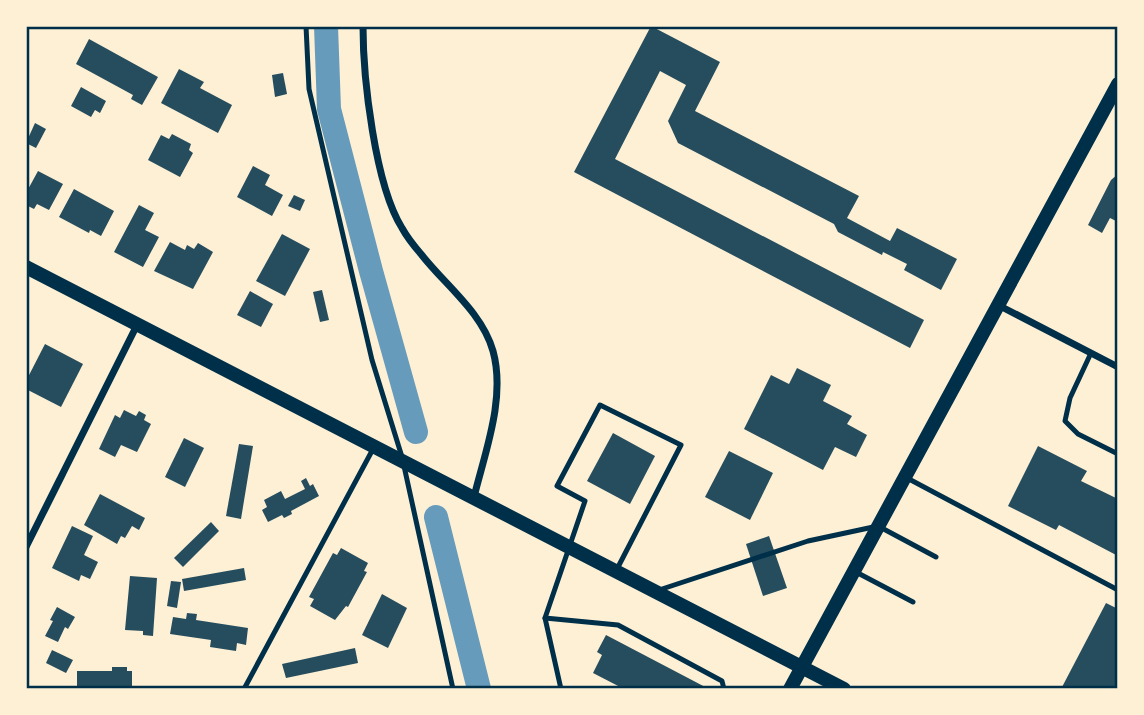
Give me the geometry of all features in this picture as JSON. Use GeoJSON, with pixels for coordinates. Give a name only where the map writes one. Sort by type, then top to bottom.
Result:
{"type":"FeatureCollection","features":[{"type":"Feature","properties":{"kind":"main road"},"geometry":{"type":"LineString","coordinates":[[790,689],[1118,84]]}},
{"type":"Feature","properties":{"kind":"main road"},"geometry":{"type":"LineString","coordinates":[[26,267],[844,689]]}},
{"type":"Feature","properties":{"kind":"street"},"geometry":{"type":"LineString","coordinates":[[363,26],[372,127],[394,212],[401,228],[422,256],[470,311],[493,351],[497,375],[496,399],[474,497]]}},
{"type":"Feature","properties":{"kind":"street"},"geometry":{"type":"LineString","coordinates":[[998,305],[1118,367]]}},
{"type":"Feature","properties":{"kind":"street"},"geometry":{"type":"LineString","coordinates":[[26,547],[137,324]]}},
{"type":"Feature","properties":{"kind":"lane"},"geometry":{"type":"LineString","coordinates":[[306,26],[309,89],[372,360],[403,461],[453,689]]}},
{"type":"Feature","properties":{"kind":"lane"},"geometry":{"type":"LineString","coordinates":[[1091,353],[1069,398],[1065,421],[1078,434],[1118,454]]}},
{"type":"Feature","properties":{"kind":"lane"},"geometry":{"type":"LineString","coordinates":[[561,689],[545,618],[585,501],[557,486],[600,405],[681,445],[616,571]]}},
{"type":"Feature","properties":{"kind":"lane"},"geometry":{"type":"LineString","coordinates":[[244,689],[374,446]]}},
{"type":"Feature","properties":{"kind":"lane"},"geometry":{"type":"LineString","coordinates":[[905,477],[1118,590]]}},
{"type":"Feature","properties":{"kind":"lane"},"geometry":{"type":"LineString","coordinates":[[655,591],[807,541],[878,526],[936,557]]}},
{"type":"Feature","properties":{"kind":"lane"},"geometry":{"type":"LineString","coordinates":[[853,571],[913,602]]}},
{"type":"Feature","properties":{"kind":"lane"},"geometry":{"type":"LineString","coordinates":[[545,618],[618,625],[722,681],[724,689]]}},
{"type":"Feature","properties":{"kind":"building"},"geometry":{"type":"Polygon","coordinates":[[[651,26],[720,62],[695,111],[859,196],[847,218],[890,241],[897,228],[957,259],[941,290],[904,270],[907,264],[883,252],[882,255],[838,232],[834,224],[678,143],[668,121],[686,85],[660,71],[615,159],[924,320],[910,348],[574,172],[651,26]]]}},
{"type":"Feature","properties":{"kind":"building"},"geometry":{"type":"Polygon","coordinates":[[[89,39],[158,77],[142,105],[131,99],[133,95],[76,64],[89,39]]]}},
{"type":"Feature","properties":{"kind":"building"},"geometry":{"type":"Polygon","coordinates":[[[179,69],[204,82],[200,88],[232,105],[218,133],[161,103],[179,69]]]}},
{"type":"Feature","properties":{"kind":"building"},"geometry":{"type":"Polygon","coordinates":[[[283,73],[287,94],[275,97],[272,75],[283,73]]]}},
{"type":"Feature","properties":{"kind":"building"},"geometry":{"type":"Polygon","coordinates":[[[81,87],[106,101],[100,113],[95,110],[91,117],[71,106],[81,87]]]}},
{"type":"Feature","properties":{"kind":"building"},"geometry":{"type":"Polygon","coordinates":[[[35,123],[46,129],[36,148],[26,143],[35,123]]]}},
{"type":"Feature","properties":{"kind":"building"},"geometry":{"type":"Polygon","coordinates":[[[172,134],[191,144],[189,150],[193,153],[180,177],[148,160],[161,135],[169,139],[172,134]]]}},
{"type":"Feature","properties":{"kind":"building"},"geometry":{"type":"Polygon","coordinates":[[[253,166],[270,175],[265,185],[283,195],[272,216],[237,197],[253,166]]]}},
{"type":"Feature","properties":{"kind":"building"},"geometry":{"type":"Polygon","coordinates":[[[38,171],[63,184],[49,210],[37,204],[34,209],[26,205],[26,193],[38,171]]]}},
{"type":"Feature","properties":{"kind":"building"},"geometry":{"type":"Polygon","coordinates":[[[1118,174],[1118,222],[1110,218],[1102,233],[1088,225],[1111,180],[1118,174]]]}},
{"type":"Feature","properties":{"kind":"building"},"geometry":{"type":"Polygon","coordinates":[[[74,189],[114,211],[101,236],[90,230],[89,233],[59,217],[74,189]]]}},
{"type":"Feature","properties":{"kind":"building"},"geometry":{"type":"Polygon","coordinates":[[[294,195],[305,200],[300,211],[288,206],[294,195]]]}},
{"type":"Feature","properties":{"kind":"building"},"geometry":{"type":"Polygon","coordinates":[[[139,205],[154,213],[145,230],[159,237],[143,267],[114,252],[139,205]]]}},
{"type":"Feature","properties":{"kind":"building"},"geometry":{"type":"Polygon","coordinates":[[[282,234],[310,249],[285,296],[256,281],[282,234]]]}},
{"type":"Feature","properties":{"kind":"building"},"geometry":{"type":"Polygon","coordinates":[[[170,242],[185,250],[187,245],[194,249],[198,243],[213,252],[193,289],[154,271],[170,242]]]}},
{"type":"Feature","properties":{"kind":"building"},"geometry":{"type":"Polygon","coordinates":[[[322,290],[329,320],[320,322],[313,292],[322,290]]]}},
{"type":"Feature","properties":{"kind":"building"},"geometry":{"type":"Polygon","coordinates":[[[250,291],[273,304],[261,327],[237,315],[250,291]]]}},
{"type":"Feature","properties":{"kind":"building"},"geometry":{"type":"Polygon","coordinates":[[[45,344],[83,364],[61,407],[26,389],[26,381],[45,344]]]}},
{"type":"Feature","properties":{"kind":"building"},"geometry":{"type":"Polygon","coordinates":[[[797,368],[831,385],[823,401],[852,416],[847,424],[867,435],[856,457],[835,447],[823,470],[744,429],[771,375],[789,384],[797,368]]]}},
{"type":"Feature","properties":{"kind":"building"},"geometry":{"type":"Polygon","coordinates":[[[124,410],[136,416],[139,411],[146,415],[144,420],[151,424],[137,452],[121,445],[115,457],[99,449],[115,415],[120,418],[124,410]]]}},
{"type":"Feature","properties":{"kind":"building"},"geometry":{"type":"Polygon","coordinates":[[[613,433],[655,456],[630,504],[587,481],[613,433]]]}},
{"type":"Feature","properties":{"kind":"building"},"geometry":{"type":"Polygon","coordinates":[[[184,438],[204,448],[185,487],[165,477],[184,438]]]}},
{"type":"Feature","properties":{"kind":"building"},"geometry":{"type":"Polygon","coordinates":[[[239,444],[253,446],[241,519],[226,516],[239,444]]]}},
{"type":"Feature","properties":{"kind":"building"},"geometry":{"type":"Polygon","coordinates":[[[1038,446],[1087,471],[1081,481],[1118,499],[1118,556],[1059,525],[1056,530],[1008,506],[1038,446]]]}},
{"type":"Feature","properties":{"kind":"building"},"geometry":{"type":"Polygon","coordinates":[[[729,451],[773,473],[750,520],[705,497],[729,451]]]}},
{"type":"Feature","properties":{"kind":"building"},"geometry":{"type":"Polygon","coordinates":[[[306,478],[310,486],[313,484],[319,496],[291,511],[292,514],[284,518],[282,515],[268,522],[262,510],[267,507],[264,500],[281,491],[285,499],[305,489],[301,481],[306,478]]]}},
{"type":"Feature","properties":{"kind":"building"},"geometry":{"type":"Polygon","coordinates":[[[100,494],[145,518],[139,530],[132,526],[125,538],[121,536],[117,544],[84,525],[100,494]]]}},
{"type":"Feature","properties":{"kind":"building"},"geometry":{"type":"Polygon","coordinates":[[[211,522],[219,531],[183,567],[174,558],[211,522]]]}},
{"type":"Feature","properties":{"kind":"building"},"geometry":{"type":"Polygon","coordinates":[[[72,526],[93,536],[84,555],[98,562],[90,579],[81,575],[79,581],[52,568],[72,526]]]}},
{"type":"Feature","properties":{"kind":"building"},"geometry":{"type":"Polygon","coordinates":[[[769,536],[787,588],[763,596],[746,544],[769,536]]]}},
{"type":"Feature","properties":{"kind":"building"},"geometry":{"type":"Polygon","coordinates":[[[341,548],[368,563],[364,571],[367,572],[348,607],[346,606],[335,620],[310,606],[314,599],[309,597],[333,553],[337,555],[341,548]]]}},
{"type":"Feature","properties":{"kind":"building"},"geometry":{"type":"Polygon","coordinates":[[[244,568],[246,580],[184,591],[182,579],[244,568]]]}},
{"type":"Feature","properties":{"kind":"building"},"geometry":{"type":"Polygon","coordinates":[[[130,576],[157,578],[153,636],[143,635],[143,631],[125,630],[130,576]]]}},
{"type":"Feature","properties":{"kind":"building"},"geometry":{"type":"Polygon","coordinates":[[[171,581],[181,582],[177,608],[167,606],[171,581]]]}},
{"type":"Feature","properties":{"kind":"building"},"geometry":{"type":"Polygon","coordinates":[[[382,594],[407,608],[388,648],[362,635],[382,594]]]}},
{"type":"Feature","properties":{"kind":"building"},"geometry":{"type":"Polygon","coordinates":[[[1106,603],[1118,609],[1118,689],[1061,689],[1106,603]]]}},
{"type":"Feature","properties":{"kind":"building"},"geometry":{"type":"Polygon","coordinates":[[[57,607],[75,617],[68,629],[65,627],[58,642],[45,636],[57,607]]]}},
{"type":"Feature","properties":{"kind":"building"},"geometry":{"type":"Polygon","coordinates":[[[187,613],[197,614],[196,620],[248,628],[246,645],[237,643],[236,651],[210,647],[211,640],[170,634],[173,617],[186,619],[187,613]]]}},
{"type":"Feature","properties":{"kind":"building"},"geometry":{"type":"Polygon","coordinates":[[[606,635],[709,689],[624,689],[593,673],[602,655],[597,652],[606,635]]]}},
{"type":"Feature","properties":{"kind":"building"},"geometry":{"type":"Polygon","coordinates":[[[355,648],[358,663],[286,678],[282,664],[355,648]]]}},
{"type":"Feature","properties":{"kind":"building"},"geometry":{"type":"Polygon","coordinates":[[[52,650],[73,660],[66,673],[46,663],[52,650]]]}},
{"type":"Feature","properties":{"kind":"building"},"geometry":{"type":"Polygon","coordinates":[[[112,667],[127,667],[127,671],[132,671],[132,689],[77,689],[77,671],[112,671],[112,667]]]}},
{"type":"Feature","properties":{"kind":"waterway"},"geometry":{"type":"LineString","coordinates":[[326,26],[329,109],[416,432]]}},
{"type":"Feature","properties":{"kind":"waterway"},"geometry":{"type":"LineString","coordinates":[[436,517],[479,689]]}}]}
